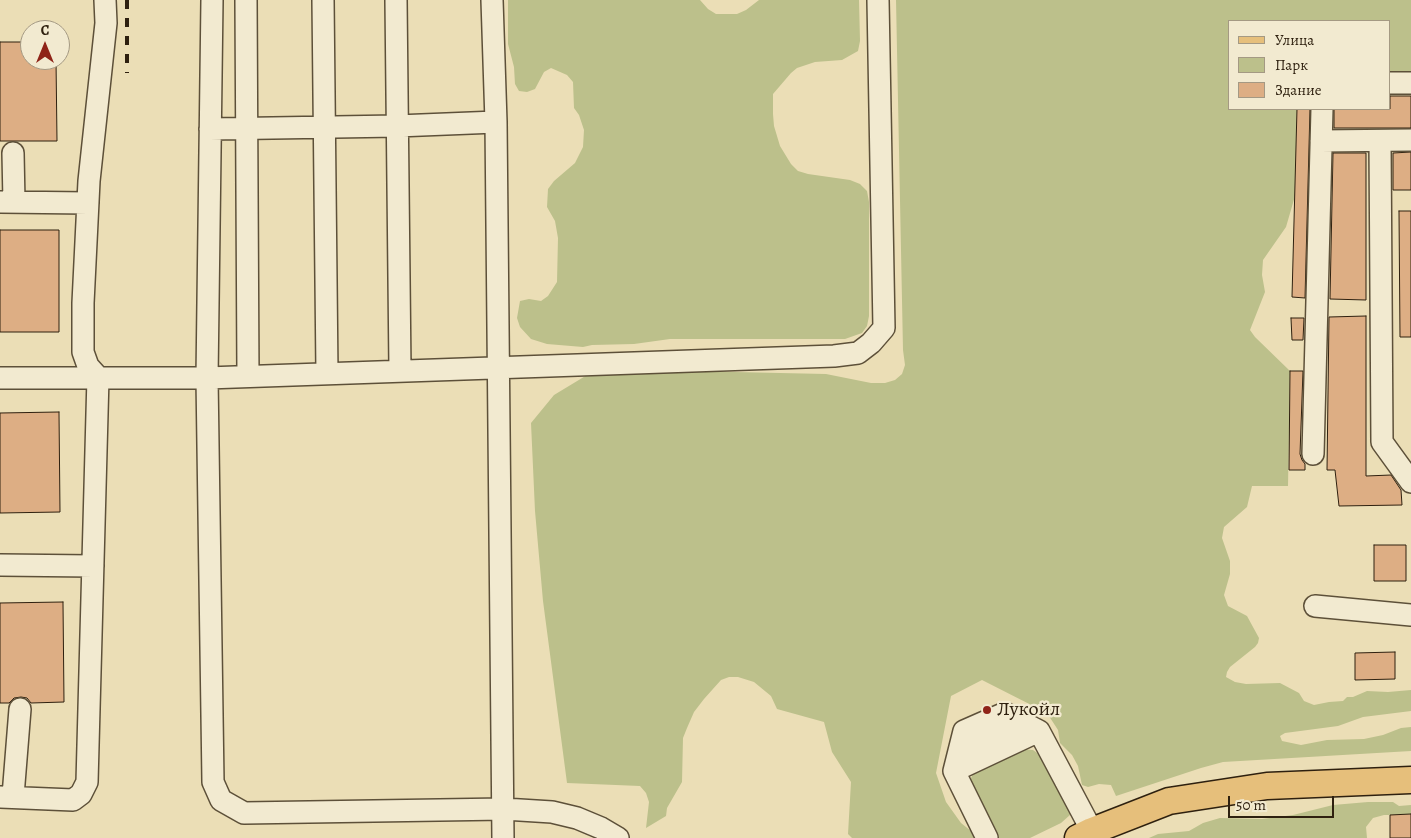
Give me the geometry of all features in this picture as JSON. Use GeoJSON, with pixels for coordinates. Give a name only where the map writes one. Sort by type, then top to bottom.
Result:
{"type":"FeatureCollection","features":[{"type":"Feature","properties":{"kind":"main road"},"geometry":{"type":"LineString","coordinates":[[1085,834],[1169,801],[1267,786],[1411,780]]}},
{"type":"Feature","properties":{"kind":"lane"},"geometry":{"type":"LineString","coordinates":[[20,709],[7,797],[73,800],[81,794],[87,782],[98,377],[88,366],[83,352],[83,303],[88,203],[106,23],[105,0]]}},
{"type":"Feature","properties":{"kind":"lane"},"geometry":{"type":"LineString","coordinates":[[212,0],[207,378],[213,782],[221,800],[244,813],[504,809],[552,812],[576,818],[601,828],[618,838]]}},
{"type":"Feature","properties":{"kind":"lane"},"geometry":{"type":"LineString","coordinates":[[246,0],[248,376]]}},
{"type":"Feature","properties":{"kind":"lane"},"geometry":{"type":"LineString","coordinates":[[323,0],[327,373]]}},
{"type":"Feature","properties":{"kind":"lane"},"geometry":{"type":"LineString","coordinates":[[396,0],[400,370]]}},
{"type":"Feature","properties":{"kind":"lane"},"geometry":{"type":"LineString","coordinates":[[492,0],[496,122],[504,838]]}},
{"type":"Feature","properties":{"kind":"lane"},"geometry":{"type":"LineString","coordinates":[[0,378],[207,378],[499,366],[834,356],[858,353],[871,343],[884,328],[878,0]]}},
{"type":"Feature","properties":{"kind":"lane"},"geometry":{"type":"LineString","coordinates":[[1391,83],[1411,83]]}},
{"type":"Feature","properties":{"kind":"lane"},"geometry":{"type":"LineString","coordinates":[[1313,454],[1322,110]]}},
{"type":"Feature","properties":{"kind":"lane"},"geometry":{"type":"LineString","coordinates":[[210,129],[324,128],[496,122]]}},
{"type":"Feature","properties":{"kind":"lane"},"geometry":{"type":"LineString","coordinates":[[1380,140],[1382,442],[1411,482]]}},
{"type":"Feature","properties":{"kind":"lane"},"geometry":{"type":"LineString","coordinates":[[1321,141],[1411,140]]}},
{"type":"Feature","properties":{"kind":"lane"},"geometry":{"type":"LineString","coordinates":[[13,153],[7,202],[88,203]]}},
{"type":"Feature","properties":{"kind":"lane"},"geometry":{"type":"LineString","coordinates":[[0,565],[93,566]]}},
{"type":"Feature","properties":{"kind":"lane"},"geometry":{"type":"LineString","coordinates":[[1315,606],[1411,615]]}},
{"type":"Feature","properties":{"kind":"lane"},"geometry":{"type":"LineString","coordinates":[[986,838],[956,761],[964,731],[1005,712],[1031,727],[1085,834]]}},
{"type":"Feature","properties":{"kind":"lane"},"geometry":{"type":"LineString","coordinates":[[956,761],[1031,727]]}},
{"type":"Feature","properties":{"kind":"green space"},"geometry":{"type":"Polygon","coordinates":[[[508,0],[700,0],[708,9],[716,14],[737,14],[759,0],[859,0],[860,41],[858,51],[842,60],[815,62],[797,68],[773,94],[773,114],[774,126],[780,146],[791,164],[798,171],[850,180],[860,184],[867,191],[869,202],[869,316],[867,326],[862,333],[845,339],[670,339],[634,344],[583,347],[547,344],[531,339],[520,327],[517,318],[520,301],[529,299],[541,301],[548,296],[557,282],[558,238],[555,221],[547,207],[548,189],[554,181],[575,163],[583,147],[584,130],[579,115],[574,108],[573,82],[567,75],[551,68],[544,72],[535,89],[527,92],[519,91],[515,84],[514,67],[508,44],[508,0]]]}},
{"type":"Feature","properties":{"kind":"green space"},"geometry":{"type":"Polygon","coordinates":[[[896,0],[1411,0],[1411,77],[1391,77],[1391,20],[1228,20],[1228,110],[1297,110],[1295,196],[1286,227],[1263,260],[1262,275],[1265,292],[1250,330],[1290,371],[1288,486],[1252,486],[1247,507],[1224,527],[1222,538],[1230,561],[1230,574],[1224,595],[1228,606],[1247,616],[1259,638],[1255,647],[1230,667],[1226,677],[1235,682],[1246,684],[1280,683],[1299,693],[1304,701],[1314,705],[1343,701],[1347,697],[1353,697],[1367,691],[1411,690],[1411,711],[1363,717],[1338,726],[1285,733],[1280,736],[1282,741],[1301,745],[1327,740],[1364,739],[1383,735],[1401,728],[1411,727],[1411,751],[1223,762],[1116,796],[1111,785],[1099,784],[1088,787],[1082,785],[1078,766],[1072,755],[1060,743],[1058,730],[1047,713],[982,680],[951,696],[936,773],[946,802],[961,823],[971,831],[974,838],[852,838],[848,834],[851,782],[832,752],[824,722],[777,709],[771,696],[754,682],[738,677],[729,677],[721,680],[694,712],[683,738],[682,782],[667,808],[666,816],[646,828],[649,802],[646,793],[640,786],[567,783],[543,601],[535,511],[531,423],[554,395],[597,369],[826,374],[871,383],[885,383],[895,380],[902,374],[905,365],[903,350],[896,0]]]}},
{"type":"Feature","properties":{"kind":"green space"},"geometry":{"type":"Polygon","coordinates":[[[1020,749],[1033,750],[1043,757],[1070,809],[1070,815],[1061,823],[1030,838],[995,838],[970,783],[971,778],[974,772],[1020,749]]]}},
{"type":"Feature","properties":{"kind":"green space"},"geometry":{"type":"Polygon","coordinates":[[[1393,802],[1399,806],[1411,805],[1411,815],[1384,815],[1373,818],[1366,827],[1367,838],[1149,838],[1158,834],[1189,831],[1203,823],[1220,818],[1262,819],[1293,815],[1333,805],[1393,802]]]}},
{"type":"Feature","properties":{"kind":"building"},"geometry":{"type":"Polygon","coordinates":[[[0,42],[20,42],[20,70],[56,70],[57,141],[0,141],[0,42]]]}},
{"type":"Feature","properties":{"kind":"building"},"geometry":{"type":"Polygon","coordinates":[[[1391,96],[1411,96],[1411,128],[1334,128],[1334,110],[1391,110],[1391,96]]]}},
{"type":"Feature","properties":{"kind":"building"},"geometry":{"type":"Polygon","coordinates":[[[1297,110],[1310,110],[1305,298],[1292,297],[1297,110]]]}},
{"type":"Feature","properties":{"kind":"building"},"geometry":{"type":"Polygon","coordinates":[[[1411,152],[1411,190],[1393,190],[1393,153],[1411,152]]]}},
{"type":"Feature","properties":{"kind":"building"},"geometry":{"type":"Polygon","coordinates":[[[1333,153],[1366,153],[1366,300],[1330,299],[1333,153]]]}},
{"type":"Feature","properties":{"kind":"building"},"geometry":{"type":"Polygon","coordinates":[[[1399,211],[1411,211],[1411,337],[1400,337],[1399,211]]]}},
{"type":"Feature","properties":{"kind":"building"},"geometry":{"type":"Polygon","coordinates":[[[0,230],[59,230],[59,332],[0,332],[0,230]]]}},
{"type":"Feature","properties":{"kind":"building"},"geometry":{"type":"Polygon","coordinates":[[[1366,316],[1366,476],[1391,475],[1401,490],[1402,505],[1339,506],[1335,470],[1327,470],[1329,317],[1366,316]]]}},
{"type":"Feature","properties":{"kind":"building"},"geometry":{"type":"Polygon","coordinates":[[[1291,318],[1304,318],[1303,340],[1292,340],[1291,318]]]}},
{"type":"Feature","properties":{"kind":"building"},"geometry":{"type":"Polygon","coordinates":[[[1290,371],[1303,371],[1300,454],[1305,464],[1305,470],[1289,470],[1290,371]]]}},
{"type":"Feature","properties":{"kind":"building"},"geometry":{"type":"Polygon","coordinates":[[[59,412],[60,512],[0,513],[0,413],[59,412]]]}},
{"type":"Feature","properties":{"kind":"building"},"geometry":{"type":"Polygon","coordinates":[[[1374,545],[1406,545],[1406,581],[1374,581],[1374,545]]]}},
{"type":"Feature","properties":{"kind":"building"},"geometry":{"type":"Polygon","coordinates":[[[63,602],[64,702],[31,703],[27,698],[21,697],[14,698],[9,703],[0,703],[0,603],[63,602]]]}},
{"type":"Feature","properties":{"kind":"building"},"geometry":{"type":"Polygon","coordinates":[[[1395,652],[1395,679],[1355,680],[1355,653],[1395,652]]]}},
{"type":"Feature","properties":{"kind":"building"},"geometry":{"type":"Polygon","coordinates":[[[1411,814],[1411,838],[1390,838],[1390,815],[1411,814]]]}},
{"type":"Feature","properties":{"kind":"railway"},"geometry":{"type":"LineString","coordinates":[[127,0],[127,73]]}},
{"type":"Feature","properties":{"kind":"place","name":"Лукойл"},"geometry":{"type":"Point","coordinates":[987,710]}}]}
